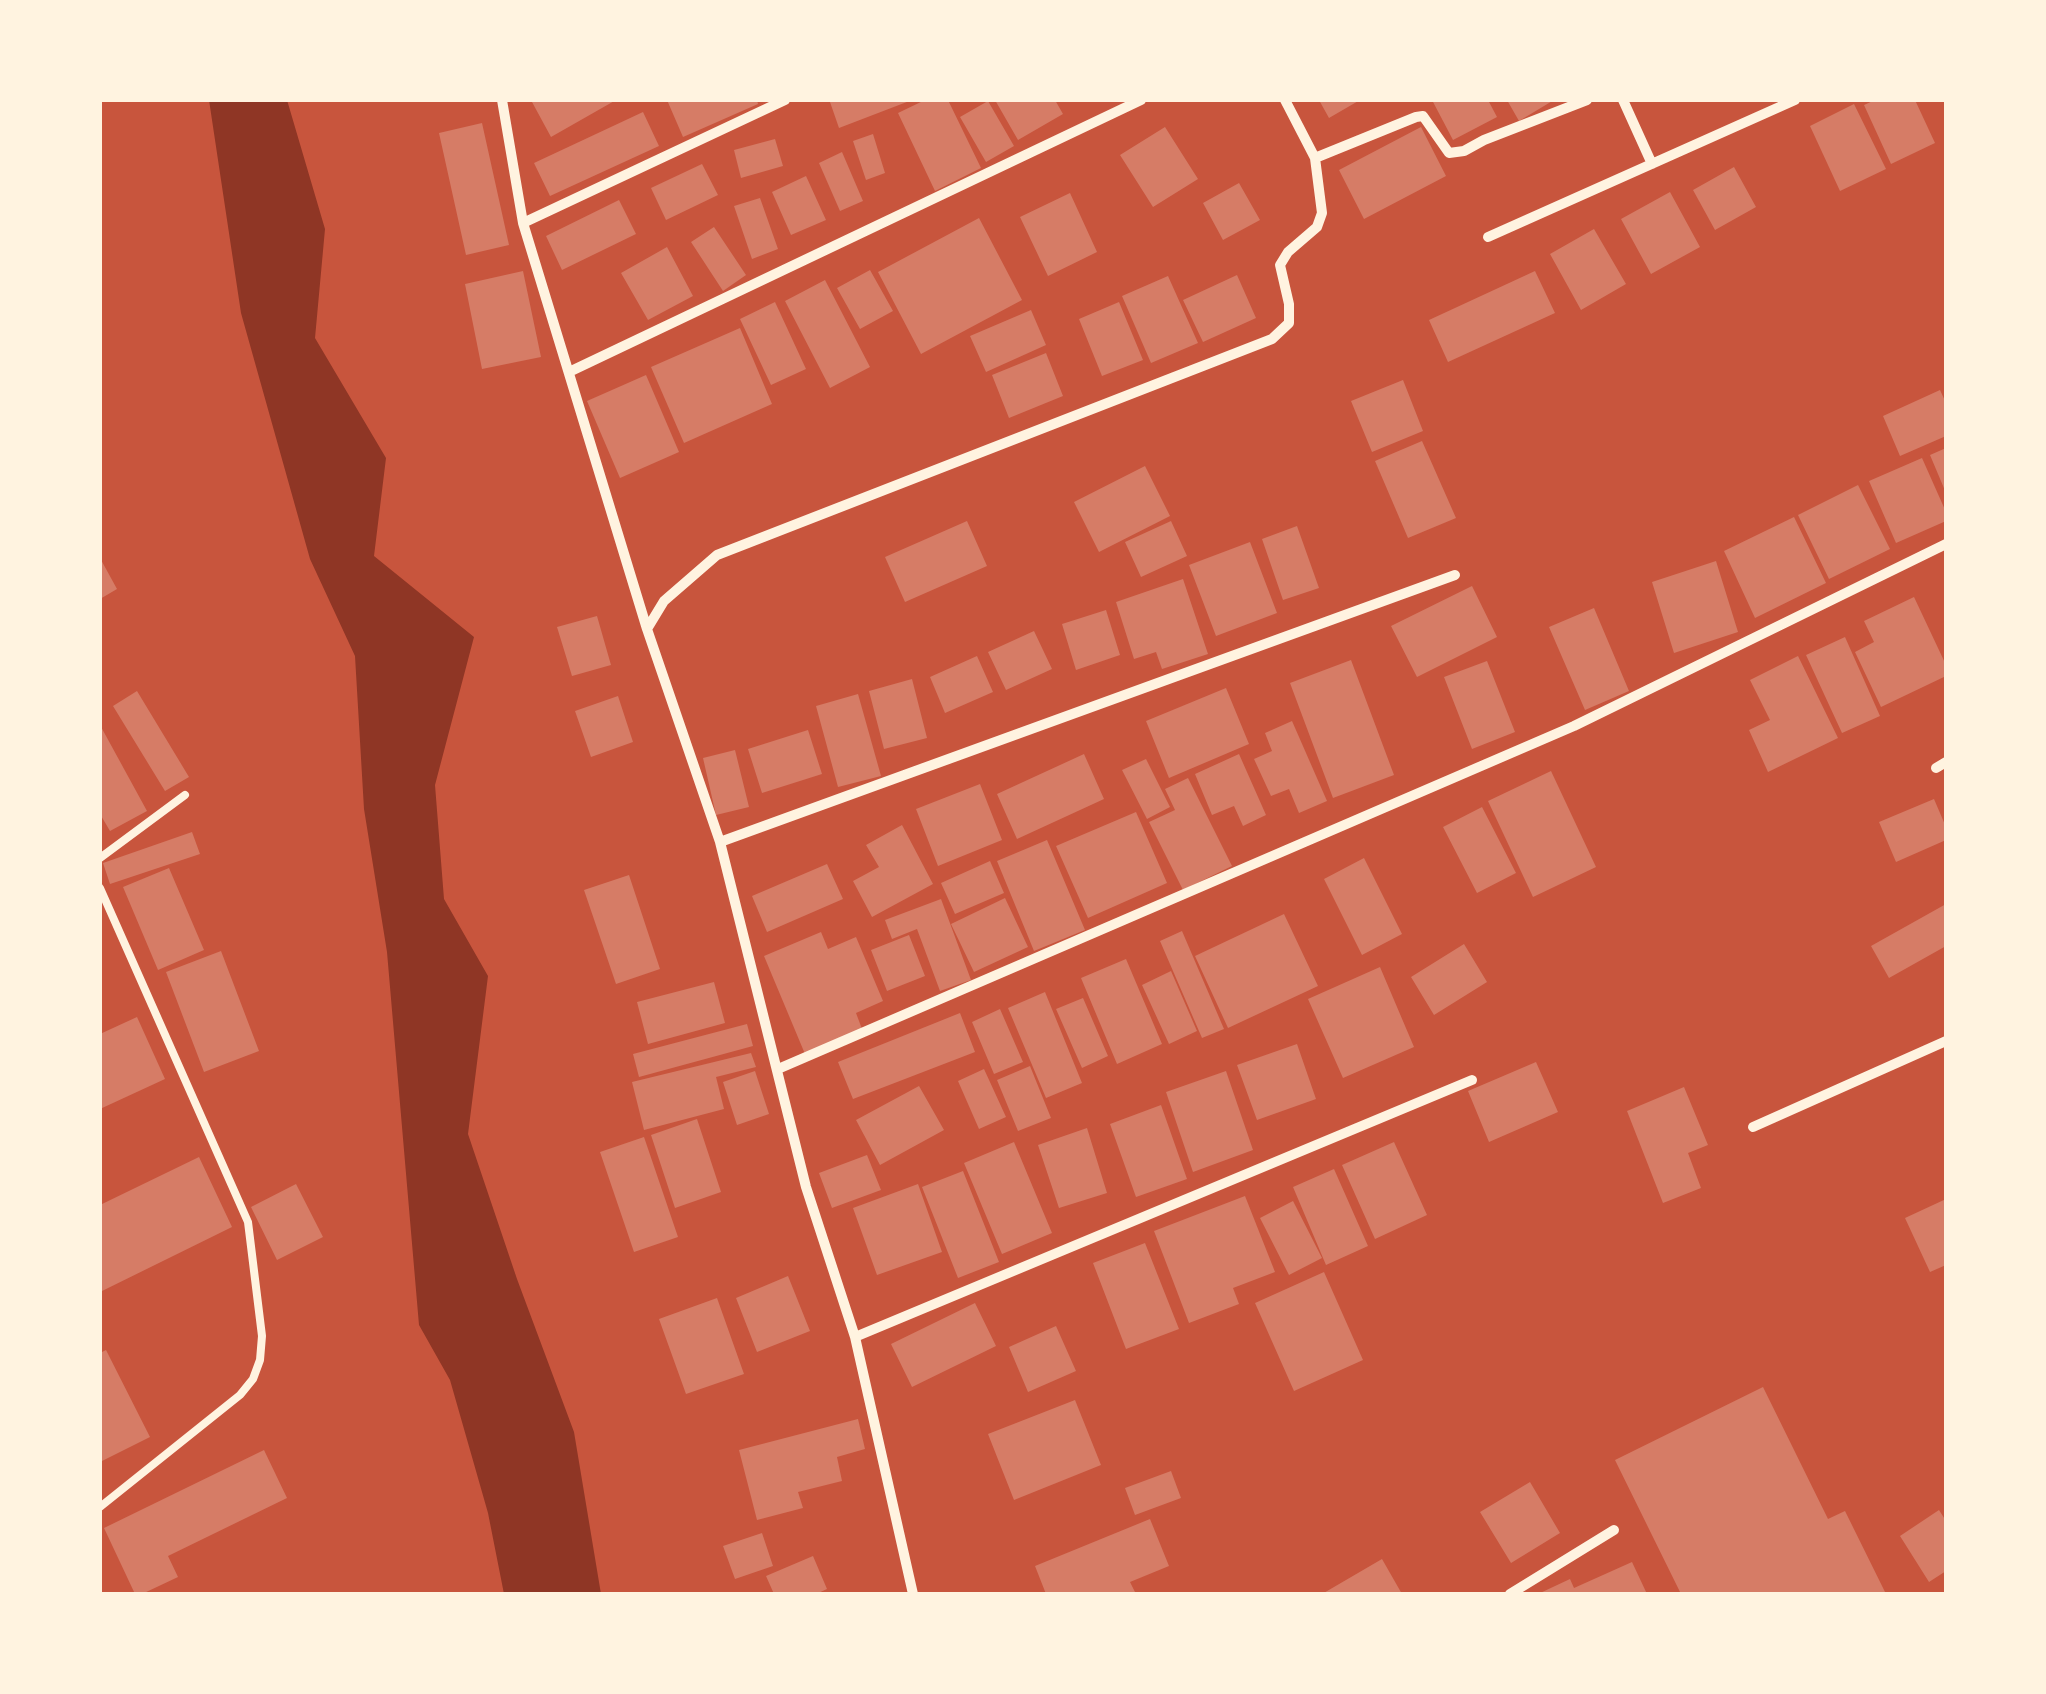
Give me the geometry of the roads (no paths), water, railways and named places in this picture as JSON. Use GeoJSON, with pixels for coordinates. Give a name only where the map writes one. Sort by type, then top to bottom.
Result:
{"type":"FeatureCollection","features":[{"type":"Feature","properties":{"kind":"street"},"geometry":{"type":"LineString","coordinates":[[502,100],[523,224],[646,629],[720,842],[806,1187],[854,1337],[913,1594]]}},
{"type":"Feature","properties":{"kind":"street"},"geometry":{"type":"LineString","coordinates":[[523,224],[784,100]]}},
{"type":"Feature","properties":{"kind":"street"},"geometry":{"type":"LineString","coordinates":[[568,372],[1141,100]]}},
{"type":"Feature","properties":{"kind":"street"},"geometry":{"type":"LineString","coordinates":[[646,629],[664,602],[717,555],[1272,340],[1289,323],[1280,265],[1288,252],[1317,227],[1322,213],[1315,158],[1286,100]]}},
{"type":"Feature","properties":{"kind":"street"},"geometry":{"type":"LineString","coordinates":[[1315,158],[1416,116],[1423,116],[1449,153],[1464,151],[1587,100]]}},
{"type":"Feature","properties":{"kind":"street"},"geometry":{"type":"LineString","coordinates":[[1623,100],[1652,164]]}},
{"type":"Feature","properties":{"kind":"street"},"geometry":{"type":"LineString","coordinates":[[1488,237],[1794,100]]}},
{"type":"Feature","properties":{"kind":"street"},"geometry":{"type":"LineString","coordinates":[[778,1069],[1574,726],[1946,544]]}},
{"type":"Feature","properties":{"kind":"street"},"geometry":{"type":"LineString","coordinates":[[720,842],[1455,575]]}},
{"type":"Feature","properties":{"kind":"street"},"geometry":{"type":"LineString","coordinates":[[1753,1127],[1946,1041]]}},
{"type":"Feature","properties":{"kind":"street"},"geometry":{"type":"LineString","coordinates":[[854,1337],[1472,1080]]}},
{"type":"Feature","properties":{"kind":"street"},"geometry":{"type":"LineString","coordinates":[[1510,1594],[1614,1530]]}},
{"type":"Feature","properties":{"kind":"lane"},"geometry":{"type":"LineString","coordinates":[[100,858],[186,795]]}},
{"type":"Feature","properties":{"kind":"lane"},"geometry":{"type":"LineString","coordinates":[[100,888],[248,1222],[262,1336],[253,1379],[240,1395],[100,1506]]}}]}
